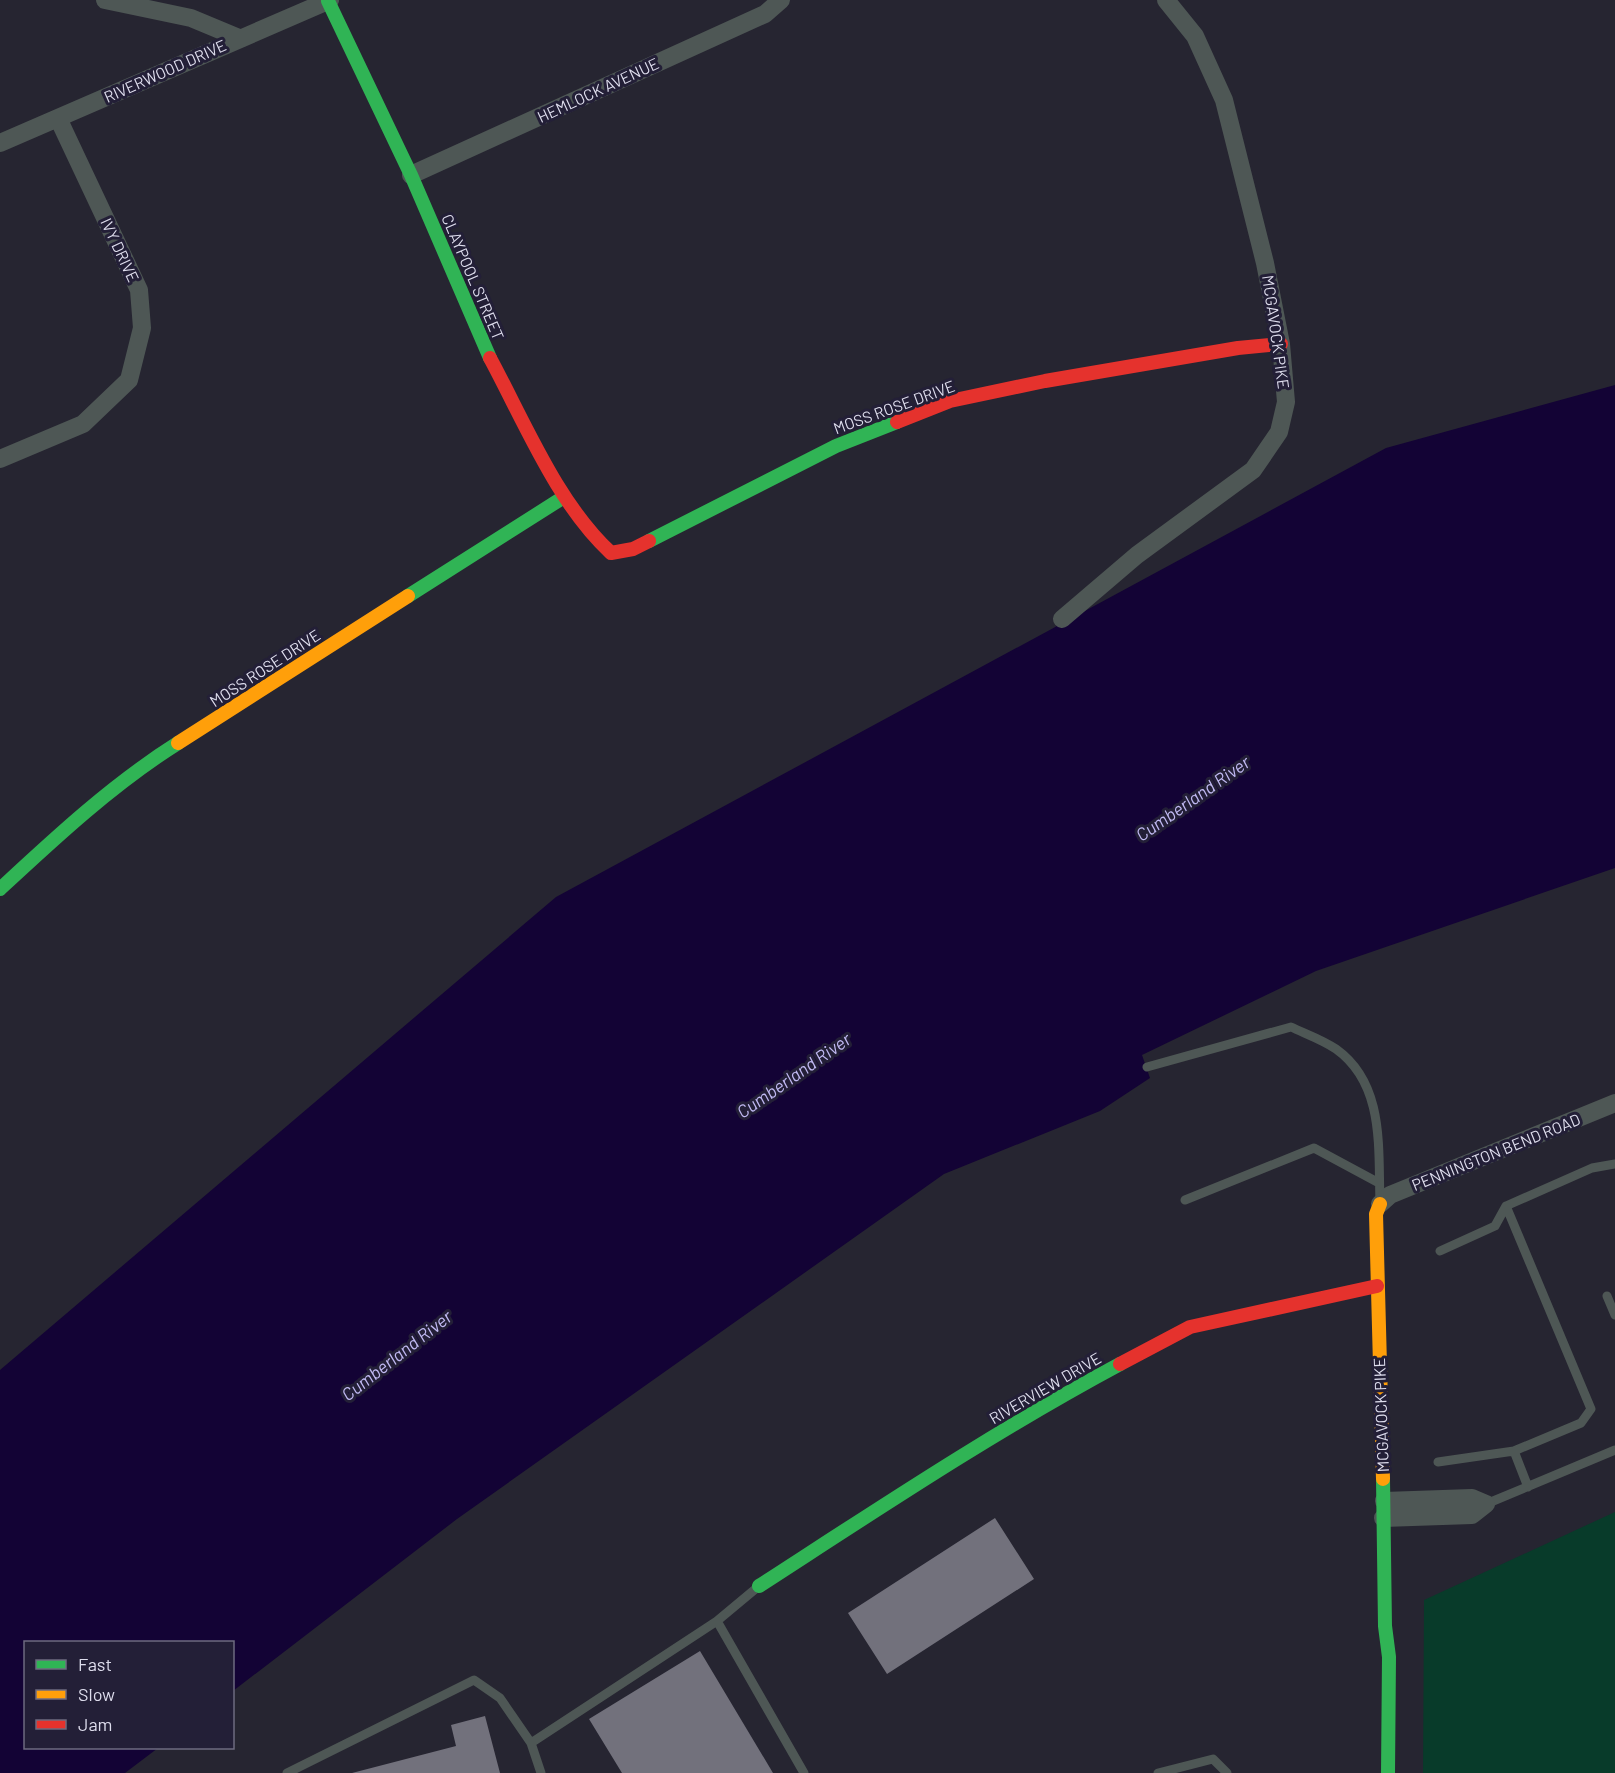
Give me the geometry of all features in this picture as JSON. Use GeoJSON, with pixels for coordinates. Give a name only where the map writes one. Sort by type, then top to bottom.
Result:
{"type":"FeatureCollection","features":[{"type":"Feature","properties":{"kind":"street"},"geometry":{"type":"LineString","coordinates":[[105,0],[191,18],[240,38]]}},
{"type":"Feature","properties":{"kind":"street","name":"HEMLOCK AVENUE"},"geometry":{"type":"LineString","coordinates":[[411,175],[765,14],[781,0]]}},
{"type":"Feature","properties":{"kind":"street","name":"MCGAVOCK PIKE"},"geometry":{"type":"LineString","coordinates":[[1062,619],[1137,555],[1253,470],[1279,432],[1286,402],[1281,344],[1265,263],[1224,100],[1195,36],[1166,0]]}},
{"type":"Feature","properties":{"kind":"street","name":"RIVERWOOD DRIVE"},"geometry":{"type":"LineString","coordinates":[[0,143],[329,1]]}},
{"type":"Feature","properties":{"kind":"street","name":"CLAYPOOL STREET"},"geometry":{"type":"LineString","coordinates":[[329,1],[411,175],[483,344],[564,497],[594,537],[611,553]]}},
{"type":"Feature","properties":{"kind":"street","name":"IVY DRIVE"},"geometry":{"type":"LineString","coordinates":[[0,459],[83,424],[129,380],[142,328],[139,290],[58,118]]}},
{"type":"Feature","properties":{"kind":"street","name":"MOSS ROSE DRIVE"},"geometry":{"type":"LineString","coordinates":[[611,553],[633,549],[836,446],[950,401],[1045,381],[1238,348],[1281,344]]}},
{"type":"Feature","properties":{"kind":"street","name":"MOSS ROSE DRIVE"},"geometry":{"type":"LineString","coordinates":[[0,889],[62,831],[154,758],[564,497]]}},
{"type":"Feature","properties":{"kind":"street","name":"PENNINGTON BEND ROAD"},"geometry":{"type":"LineString","coordinates":[[1380,1204],[1390,1195],[1615,1103]]}},
{"type":"Feature","properties":{"kind":"street","name":"MCGAVOCK PIKE"},"geometry":{"type":"LineString","coordinates":[[1380,1204],[1376,1214],[1377,1286],[1385,1626],[1389,1657],[1389,1773]]}},
{"type":"Feature","properties":{"kind":"street","name":"RIVERVIEW DRIVE"},"geometry":{"type":"LineString","coordinates":[[759,1586],[968,1451],[1072,1390],[1190,1327],[1377,1286]]}},
{"type":"Feature","properties":{"kind":"street"},"geometry":{"type":"LineString","coordinates":[[1384,1510],[1472,1515],[1486,1504]]}},
{"type":"Feature","properties":{"kind":"street","name":"MCGAVOCK PIKE"},"geometry":{"type":"LineString","coordinates":[[1374,1761],[1378,1657],[1385,1626]]}},
{"type":"Feature","properties":{"kind":"lane"},"geometry":{"type":"LineString","coordinates":[[1147,1067],[1291,1027],[1319,1039],[1337,1050],[1361,1073],[1371,1092],[1378,1137],[1380,1204]]}},
{"type":"Feature","properties":{"kind":"lane"},"geometry":{"type":"LineString","coordinates":[[1185,1200],[1314,1148],[1379,1183]]}},
{"type":"Feature","properties":{"kind":"lane"},"geometry":{"type":"LineString","coordinates":[[1440,1251],[1495,1226],[1506,1206],[1592,1168],[1615,1164]]}},
{"type":"Feature","properties":{"kind":"lane"},"geometry":{"type":"LineString","coordinates":[[1438,1462],[1515,1451],[1581,1424],[1591,1409],[1506,1206]]}},
{"type":"Feature","properties":{"kind":"lane"},"geometry":{"type":"LineString","coordinates":[[1607,1296],[1615,1315]]}},
{"type":"Feature","properties":{"kind":"lane"},"geometry":{"type":"LineString","coordinates":[[1486,1504],[1615,1450]]}},
{"type":"Feature","properties":{"kind":"lane"},"geometry":{"type":"LineString","coordinates":[[1515,1451],[1528,1487]]}},
{"type":"Feature","properties":{"kind":"lane"},"geometry":{"type":"LineString","coordinates":[[531,1743],[717,1621],[759,1586]]}},
{"type":"Feature","properties":{"kind":"lane"},"geometry":{"type":"LineString","coordinates":[[717,1621],[804,1773]]}},
{"type":"Feature","properties":{"kind":"lane"},"geometry":{"type":"LineString","coordinates":[[287,1773],[474,1680],[500,1698],[531,1743],[541,1773]]}},
{"type":"Feature","properties":{"kind":"lane"},"geometry":{"type":"LineString","coordinates":[[1158,1773],[1213,1759],[1227,1773]]}},
{"type":"Feature","properties":{"kind":"green space"},"geometry":{"type":"Polygon","coordinates":[[[1615,1512],[1615,1773],[1423,1773],[1424,1600],[1615,1512]]]}},
{"type":"Feature","properties":{"kind":"water","name":"Cumberland River"},"geometry":{"type":"Polygon","coordinates":[[[1615,385],[1615,868],[1316,971],[1142,1055],[1150,1078],[1100,1111],[944,1174],[457,1519],[234,1690],[234,1641],[24,1641],[24,1749],[157,1749],[125,1773],[0,1773],[0,1370],[556,897],[1386,448],[1615,385]]]}},
{"type":"Feature","properties":{"kind":"building"},"geometry":{"type":"Polygon","coordinates":[[[995,1518],[1034,1579],[887,1674],[848,1613],[995,1518]]]}},
{"type":"Feature","properties":{"kind":"building"},"geometry":{"type":"Polygon","coordinates":[[[700,1651],[773,1773],[622,1773],[589,1719],[700,1651]]]}},
{"type":"Feature","properties":{"kind":"building"},"geometry":{"type":"Polygon","coordinates":[[[485,1716],[500,1773],[352,1773],[456,1746],[451,1725],[485,1716]]]}},
{"type":"Feature","properties":{"kind":"traffic: fast"},"geometry":{"type":"LineString","coordinates":[[328,1],[411,175],[490,358]]}},
{"type":"Feature","properties":{"kind":"traffic: fast"},"geometry":{"type":"LineString","coordinates":[[649,541],[836,446],[897,422]]}},
{"type":"Feature","properties":{"kind":"traffic: fast"},"geometry":{"type":"LineString","coordinates":[[408,596],[564,497]]}},
{"type":"Feature","properties":{"kind":"traffic: fast"},"geometry":{"type":"LineString","coordinates":[[0,889],[108,794],[178,743]]}},
{"type":"Feature","properties":{"kind":"traffic: fast"},"geometry":{"type":"LineString","coordinates":[[759,1586],[982,1443],[1120,1364]]}},
{"type":"Feature","properties":{"kind":"traffic: fast"},"geometry":{"type":"LineString","coordinates":[[1383,1479],[1385,1626],[1389,1657],[1388,1773]]}},
{"type":"Feature","properties":{"kind":"traffic: slow"},"geometry":{"type":"LineString","coordinates":[[178,743],[408,596]]}},
{"type":"Feature","properties":{"kind":"traffic: slow"},"geometry":{"type":"LineString","coordinates":[[1380,1204],[1376,1214],[1383,1479]]}},
{"type":"Feature","properties":{"kind":"traffic: jam"},"geometry":{"type":"LineString","coordinates":[[897,422],[950,401],[1045,381],[1238,348],[1281,344]]}},
{"type":"Feature","properties":{"kind":"traffic: jam"},"geometry":{"type":"LineString","coordinates":[[490,358],[543,461],[574,511],[592,533],[611,553],[633,549],[649,541]]}},
{"type":"Feature","properties":{"kind":"traffic: jam"},"geometry":{"type":"LineString","coordinates":[[1120,1364],[1190,1327],[1377,1286]]}}]}
